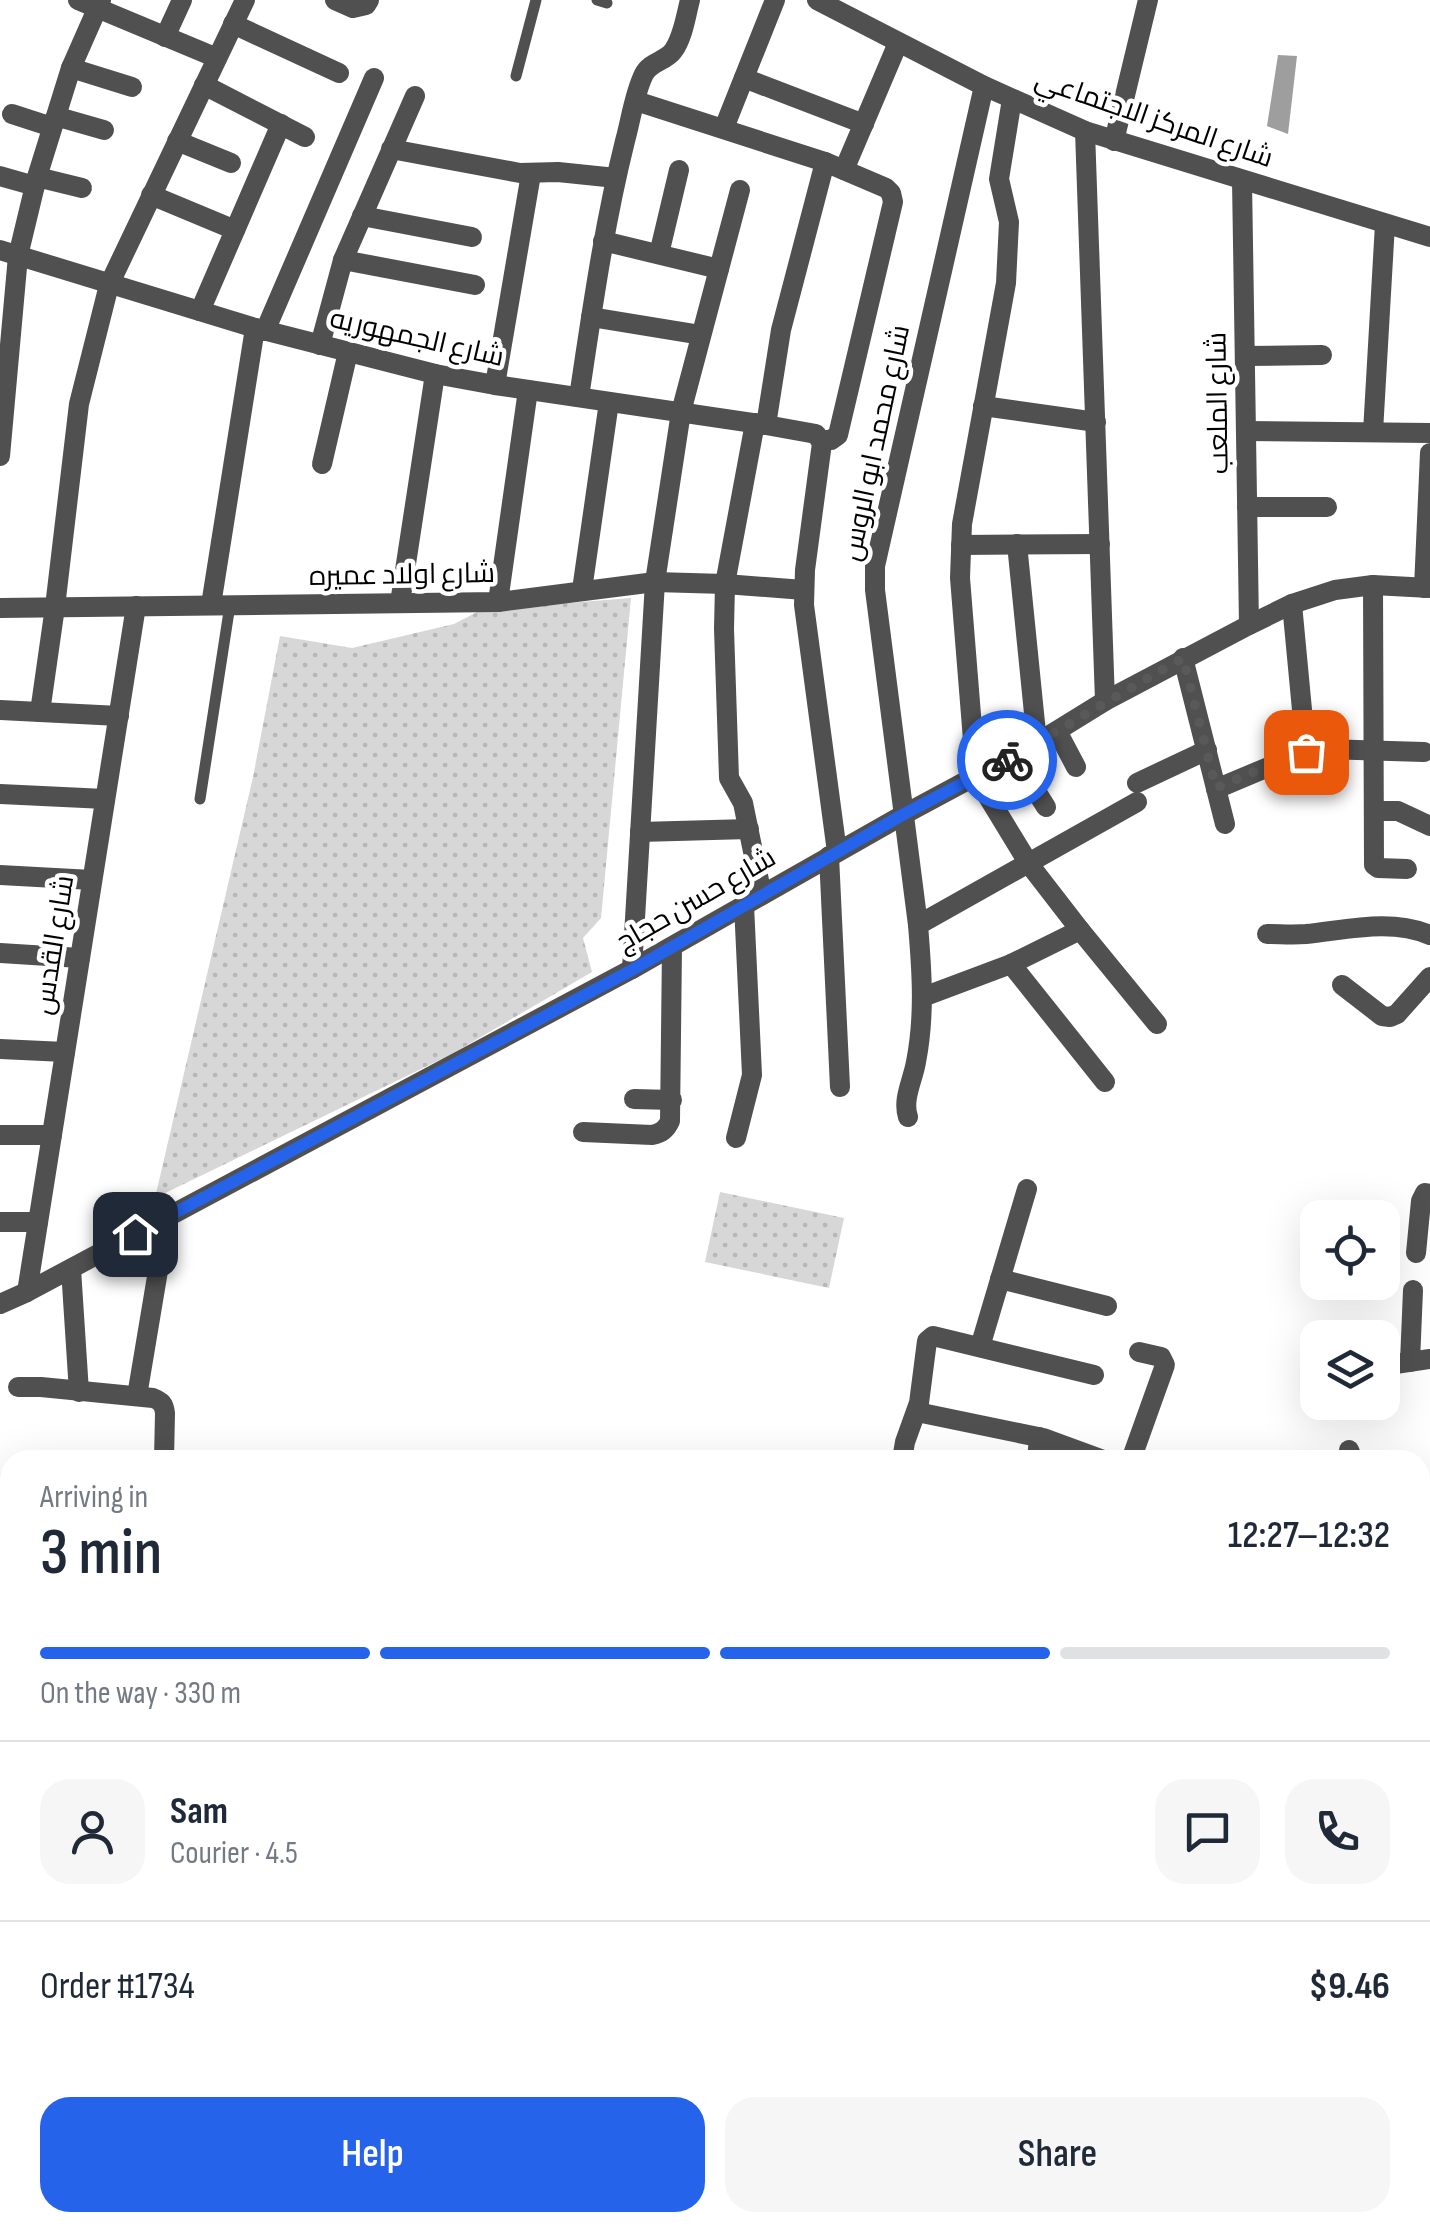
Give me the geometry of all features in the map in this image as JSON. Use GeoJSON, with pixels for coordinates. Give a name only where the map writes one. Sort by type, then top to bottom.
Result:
{"type":"FeatureCollection","features":[{"type":"Feature","properties":{"kind":"street"},"geometry":{"type":"LineString","coordinates":[[165,37],[182,0]]}},
{"type":"Feature","properties":{"kind":"street"},"geometry":{"type":"LineString","coordinates":[[40,712],[80,404],[109,284],[245,0]]}},
{"type":"Feature","properties":{"kind":"street"},"geometry":{"type":"LineString","coordinates":[[335,0],[353,8],[370,0]]}},
{"type":"Feature","properties":{"kind":"street"},"geometry":{"type":"LineString","coordinates":[[578,397],[603,241],[636,101],[644,74],[676,48],[690,0]]}},
{"type":"Feature","properties":{"kind":"street"},"geometry":{"type":"LineString","coordinates":[[724,128],[775,0]]}},
{"type":"Feature","properties":{"kind":"street","name":"شارع المركز الاجتماعي"},"geometry":{"type":"LineString","coordinates":[[816,0],[984,86],[1086,131],[1430,238]]}},
{"type":"Feature","properties":{"kind":"street"},"geometry":{"type":"LineString","coordinates":[[1114,141],[1148,0]]}},
{"type":"Feature","properties":{"kind":"street"},"geometry":{"type":"LineString","coordinates":[[0,456],[9,253],[36,182],[92,3],[217,58]]}},
{"type":"Feature","properties":{"kind":"street"},"geometry":{"type":"LineString","coordinates":[[234,24],[339,73]]}},
{"type":"Feature","properties":{"kind":"street"},"geometry":{"type":"LineString","coordinates":[[736,1138],[752,1075],[753,900],[749,829],[743,803],[728,771],[726,584],[782,330],[834,166],[864,124],[898,43]]}},
{"type":"Feature","properties":{"kind":"street"},"geometry":{"type":"LineString","coordinates":[[71,68],[132,87]]}},
{"type":"Feature","properties":{"kind":"street"},"geometry":{"type":"LineString","coordinates":[[220,605],[260,330],[374,78]]}},
{"type":"Feature","properties":{"kind":"street"},"geometry":{"type":"LineString","coordinates":[[744,78],[864,124]]}},
{"type":"Feature","properties":{"kind":"street"},"geometry":{"type":"LineString","coordinates":[[204,85],[305,137]]}},
{"type":"Feature","properties":{"kind":"street","name":"شارع محمد ابو الروس"},"geometry":{"type":"LineString","coordinates":[[908,1117],[905,1104],[916,1066],[923,997],[918,925],[875,566],[984,86]]}},
{"type":"Feature","properties":{"kind":"street"},"geometry":{"type":"LineString","coordinates":[[320,344],[343,260],[414,96]]}},
{"type":"Feature","properties":{"kind":"street"},"geometry":{"type":"LineString","coordinates":[[1012,99],[999,179],[1009,222],[1006,282],[960,545],[976,777],[1029,864],[1157,1024]]}},
{"type":"Feature","properties":{"kind":"street"},"geometry":{"type":"LineString","coordinates":[[636,101],[834,166],[886,188],[893,196],[838,435],[821,444],[804,590],[833,854],[840,1087]]}},
{"type":"Feature","properties":{"kind":"street"},"geometry":{"type":"LineString","coordinates":[[12,114],[53,123],[62,118],[104,130]]}},
{"type":"Feature","properties":{"kind":"street"},"geometry":{"type":"LineString","coordinates":[[200,311],[281,124]]}},
{"type":"Feature","properties":{"kind":"street"},"geometry":{"type":"LineString","coordinates":[[1086,131],[1106,701]]}},
{"type":"Feature","properties":{"kind":"street"},"geometry":{"type":"LineString","coordinates":[[177,141],[231,163]]}},
{"type":"Feature","properties":{"kind":"street"},"geometry":{"type":"LineString","coordinates":[[392,149],[531,174],[558,172],[616,178]]}},
{"type":"Feature","properties":{"kind":"street"},"geometry":{"type":"LineString","coordinates":[[658,254],[678,170]]}},
{"type":"Feature","properties":{"kind":"street"},"geometry":{"type":"LineString","coordinates":[[495,385],[531,174]]}},
{"type":"Feature","properties":{"kind":"street"},"geometry":{"type":"LineString","coordinates":[[0,176],[82,188]]}},
{"type":"Feature","properties":{"kind":"street","name":"شارع الملعب"},"geometry":{"type":"LineString","coordinates":[[1242,180],[1250,625]]}},
{"type":"Feature","properties":{"kind":"street"},"geometry":{"type":"LineString","coordinates":[[632,970],[655,582],[681,412],[740,190]]}},
{"type":"Feature","properties":{"kind":"street"},"geometry":{"type":"LineString","coordinates":[[151,195],[235,230]]}},
{"type":"Feature","properties":{"kind":"street"},"geometry":{"type":"LineString","coordinates":[[362,216],[472,237]]}},
{"type":"Feature","properties":{"kind":"street"},"geometry":{"type":"LineString","coordinates":[[1372,432],[1386,224]]}},
{"type":"Feature","properties":{"kind":"street"},"geometry":{"type":"LineString","coordinates":[[603,241],[719,269]]}},
{"type":"Feature","properties":{"kind":"street","name":"شارع الجمهوريه"},"geometry":{"type":"LineString","coordinates":[[9,253],[260,330],[435,374],[812,433],[821,444]]}},
{"type":"Feature","properties":{"kind":"street"},"geometry":{"type":"LineString","coordinates":[[343,260],[475,284]]}},
{"type":"Feature","properties":{"kind":"street"},"geometry":{"type":"LineString","coordinates":[[591,317],[701,336]]}},
{"type":"Feature","properties":{"kind":"street"},"geometry":{"type":"LineString","coordinates":[[322,464],[348,352]]}},
{"type":"Feature","properties":{"kind":"street"},"geometry":{"type":"LineString","coordinates":[[1245,356],[1322,355]]}},
{"type":"Feature","properties":{"kind":"street"},"geometry":{"type":"LineString","coordinates":[[400,603],[435,374]]}},
{"type":"Feature","properties":{"kind":"street"},"geometry":{"type":"LineString","coordinates":[[498,602],[528,390]]}},
{"type":"Feature","properties":{"kind":"street"},"geometry":{"type":"LineString","coordinates":[[582,590],[609,402]]}},
{"type":"Feature","properties":{"kind":"street"},"geometry":{"type":"LineString","coordinates":[[984,406],[1096,422]]}},
{"type":"Feature","properties":{"kind":"street"},"geometry":{"type":"LineString","coordinates":[[1246,431],[1430,433]]}},
{"type":"Feature","properties":{"kind":"street"},"geometry":{"type":"LineString","coordinates":[[1427,588],[1430,453]]}},
{"type":"Feature","properties":{"kind":"street"},"geometry":{"type":"LineString","coordinates":[[1247,506],[1327,506]]}},
{"type":"Feature","properties":{"kind":"street"},"geometry":{"type":"LineString","coordinates":[[1017,544],[1036,744]]}},
{"type":"Feature","properties":{"kind":"street"},"geometry":{"type":"LineString","coordinates":[[960,545],[1100,544]]}},
{"type":"Feature","properties":{"kind":"street","name":"شارع اولاد عميره"},"geometry":{"type":"LineString","coordinates":[[0,608],[498,602],[655,582],[804,590]]}},
{"type":"Feature","properties":{"kind":"street"},"geometry":{"type":"LineString","coordinates":[[1373,585],[1374,865],[1407,869]]}},
{"type":"Feature","properties":{"kind":"street","name":"شارع حسن حجاج"},"geometry":{"type":"LineString","coordinates":[[0,1304],[632,970],[1183,658],[1292,604],[1335,590],[1373,585],[1427,588]]}},
{"type":"Feature","properties":{"kind":"street"},"geometry":{"type":"LineString","coordinates":[[1292,604],[1306,752]]}},
{"type":"Feature","properties":{"kind":"street","name":"شارع القدس"},"geometry":{"type":"LineString","coordinates":[[27,1292],[136,606]]}},
{"type":"Feature","properties":{"kind":"street"},"geometry":{"type":"LineString","coordinates":[[1183,658],[1225,824]]}},
{"type":"Feature","properties":{"kind":"street"},"geometry":{"type":"LineString","coordinates":[[0,710],[119,716]]}},
{"type":"Feature","properties":{"kind":"street"},"geometry":{"type":"LineString","coordinates":[[1057,731],[1076,767]]}},
{"type":"Feature","properties":{"kind":"street"},"geometry":{"type":"LineString","coordinates":[[918,925],[1029,864],[1206,750]]}},
{"type":"Feature","properties":{"kind":"street"},"geometry":{"type":"LineString","coordinates":[[1216,788],[1306,752],[1424,752]]}},
{"type":"Feature","properties":{"kind":"street"},"geometry":{"type":"LineString","coordinates":[[1014,756],[1046,808]]}},
{"type":"Feature","properties":{"kind":"street"},"geometry":{"type":"LineString","coordinates":[[0,794],[105,799]]}},
{"type":"Feature","properties":{"kind":"street"},"geometry":{"type":"LineString","coordinates":[[1374,811],[1398,811],[1430,826]]}},
{"type":"Feature","properties":{"kind":"street"},"geometry":{"type":"LineString","coordinates":[[640,832],[749,829]]}},
{"type":"Feature","properties":{"kind":"street"},"geometry":{"type":"LineString","coordinates":[[0,874],[92,880]]}},
{"type":"Feature","properties":{"kind":"street"},"geometry":{"type":"LineString","coordinates":[[1267,934],[1302,935],[1401,926],[1430,935]]}},
{"type":"Feature","properties":{"kind":"street"},"geometry":{"type":"LineString","coordinates":[[923,997],[1011,964],[1080,930]]}},
{"type":"Feature","properties":{"kind":"street"},"geometry":{"type":"LineString","coordinates":[[583,1132],[660,1134],[670,1121],[672,947]]}},
{"type":"Feature","properties":{"kind":"street"},"geometry":{"type":"LineString","coordinates":[[0,954],[80,958]]}},
{"type":"Feature","properties":{"kind":"street"},"geometry":{"type":"LineString","coordinates":[[1011,964],[1106,1082]]}},
{"type":"Feature","properties":{"kind":"street"},"geometry":{"type":"LineString","coordinates":[[1342,985],[1382,1016],[1390,1017],[1430,976]]}},
{"type":"Feature","properties":{"kind":"street"},"geometry":{"type":"LineString","coordinates":[[0,1049],[66,1052]]}},
{"type":"Feature","properties":{"kind":"street"},"geometry":{"type":"LineString","coordinates":[[634,1099],[672,1100]]}},
{"type":"Feature","properties":{"kind":"street"},"geometry":{"type":"LineString","coordinates":[[0,1135],[52,1135]]}},
{"type":"Feature","properties":{"kind":"street"},"geometry":{"type":"LineString","coordinates":[[980,1347],[1027,1190]]}},
{"type":"Feature","properties":{"kind":"street"},"geometry":{"type":"LineString","coordinates":[[1416,1254],[1421,1201],[1425,1194],[1430,1194]]}},
{"type":"Feature","properties":{"kind":"street"},"geometry":{"type":"LineString","coordinates":[[137,1396],[166,1218]]}},
{"type":"Feature","properties":{"kind":"street"},"geometry":{"type":"LineString","coordinates":[[0,1222],[38,1222]]}},
{"type":"Feature","properties":{"kind":"street"},"geometry":{"type":"LineString","coordinates":[[71,1269],[79,1392]]}},
{"type":"Feature","properties":{"kind":"street"},"geometry":{"type":"LineString","coordinates":[[1000,1280],[1106,1306]]}},
{"type":"Feature","properties":{"kind":"street"},"geometry":{"type":"LineString","coordinates":[[1413,1290],[1420,1360]]}},
{"type":"Feature","properties":{"kind":"street"},"geometry":{"type":"LineString","coordinates":[[904,1450],[916,1412],[927,1341],[936,1336],[1094,1374]]}},
{"type":"Feature","properties":{"kind":"street"},"geometry":{"type":"LineString","coordinates":[[1135,1450],[1165,1365],[1161,1357],[1140,1352]]}},
{"type":"Feature","properties":{"kind":"street"},"geometry":{"type":"LineString","coordinates":[[18,1388],[160,1400],[164,1406],[164,1450]]}},
{"type":"Feature","properties":{"kind":"street"},"geometry":{"type":"LineString","coordinates":[[916,1412],[1040,1437],[1075,1450]]}},
{"type":"Feature","properties":{"kind":"street"},"geometry":{"type":"LineString","coordinates":[[1038,1450],[1040,1437]]}},
{"type":"Feature","properties":{"kind":"lane"},"geometry":{"type":"LineString","coordinates":[[516,76],[536,0]]}},
{"type":"Feature","properties":{"kind":"lane"},"geometry":{"type":"LineString","coordinates":[[200,800],[220,605]]}},
{"type":"Feature","properties":{"kind":"shaded area"},"geometry":{"type":"Polygon","coordinates":[[[1278,55],[1297,56],[1288,134],[1267,126],[1278,55]]]}},
{"type":"Feature","properties":{"kind":"shaded area"},"geometry":{"type":"Polygon","coordinates":[[[631,598],[601,918],[583,938],[592,972],[450,1055],[155,1198],[253,777],[280,636],[352,648],[454,624],[481,610],[631,598]]]}},
{"type":"Feature","properties":{"kind":"shaded area"},"geometry":{"type":"Polygon","coordinates":[[[720,1192],[844,1218],[829,1288],[705,1262],[720,1192]]]}},
{"type":"Feature","properties":{"kind":"way so far"},"geometry":{"type":"LineString","coordinates":[[1007,760],[1183,658],[1216,788],[1306,752]]}},
{"type":"Feature","properties":{"kind":"route"},"geometry":{"type":"LineString","coordinates":[[135,1234],[632,970],[904,814],[1007,760]]}}]}
